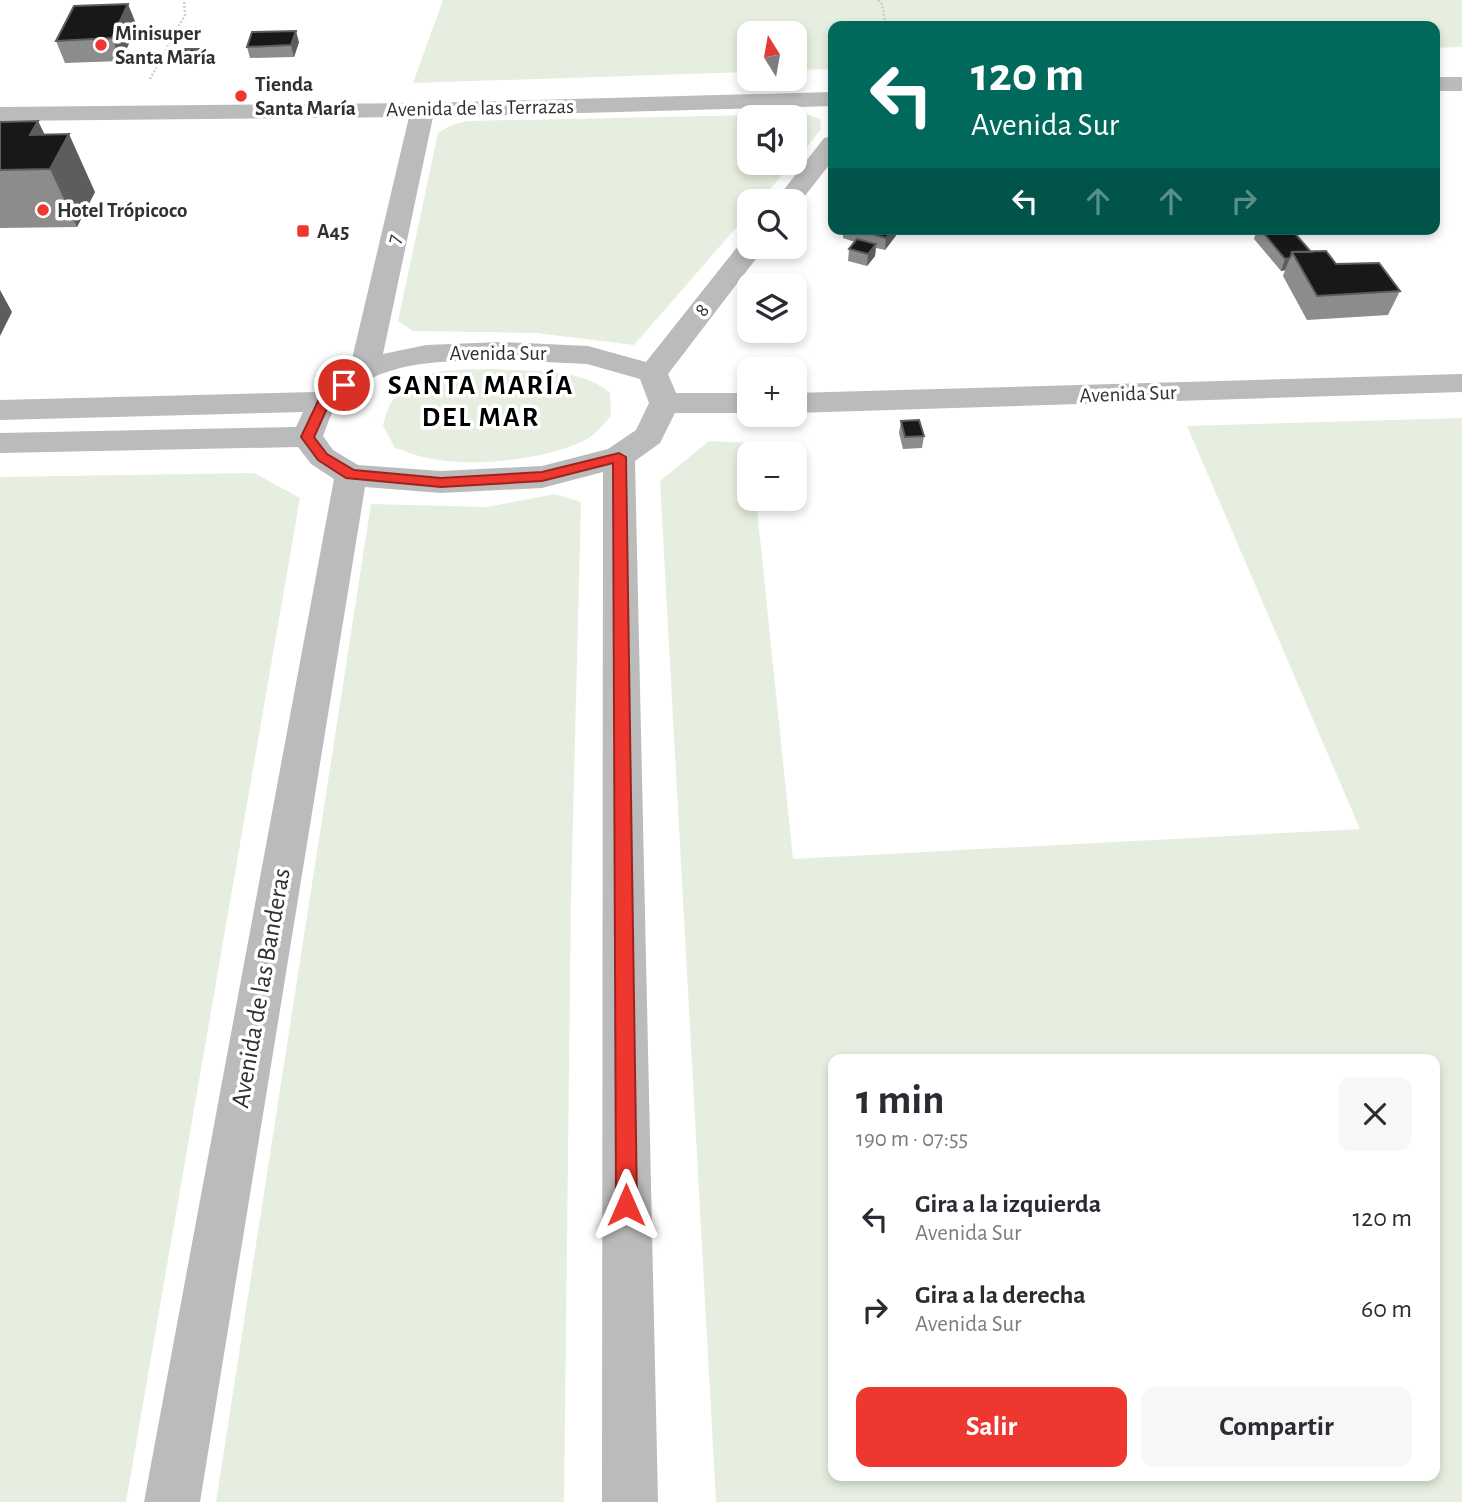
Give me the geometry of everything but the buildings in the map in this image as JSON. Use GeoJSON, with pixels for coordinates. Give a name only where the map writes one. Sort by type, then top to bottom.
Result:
{"type":"FeatureCollection","features":[{"type":"Feature","properties":{"kind":"street"},"geometry":{"type":"LineString","coordinates":[[1440,84],[1462,84]]}},
{"type":"Feature","properties":{"kind":"street","name":"Avenida de las Terrazas"},"geometry":{"type":"LineString","coordinates":[[0,114],[422,110],[828,99]]}},
{"type":"Feature","properties":{"kind":"street","name":"7"},"geometry":{"type":"LineString","coordinates":[[365,367],[422,110]]}},
{"type":"Feature","properties":{"kind":"street"},"geometry":{"type":"LineString","coordinates":[[797,189],[828,149]]}},
{"type":"Feature","properties":{"kind":"street","name":"8"},"geometry":{"type":"LineString","coordinates":[[653,373],[743,259]]}},
{"type":"Feature","properties":{"kind":"street","name":"Avenida Sur"},"geometry":{"type":"LineString","coordinates":[[307,437],[323,402],[365,367],[426,354],[501,351],[588,355],[653,373]]}},
{"type":"Feature","properties":{"kind":"street"},"geometry":{"type":"LineString","coordinates":[[0,443],[307,437],[322,457],[351,475],[441,482],[542,477],[619,457],[649,436],[664,403],[653,373]]}},
{"type":"Feature","properties":{"kind":"street","name":"Avenida Sur"},"geometry":{"type":"LineString","coordinates":[[807,403],[1462,383]]}},
{"type":"Feature","properties":{"kind":"street"},"geometry":{"type":"LineString","coordinates":[[0,410],[323,402]]}},
{"type":"Feature","properties":{"kind":"street"},"geometry":{"type":"LineString","coordinates":[[664,403],[737,403]]}},
{"type":"Feature","properties":{"kind":"street"},"geometry":{"type":"LineString","coordinates":[[619,457],[630,1502]]}},
{"type":"Feature","properties":{"kind":"street","name":"Avenida de las Banderas"},"geometry":{"type":"LineString","coordinates":[[172,1502],[351,475]]}},
{"type":"Feature","properties":{"kind":"path"},"geometry":{"type":"LineString","coordinates":[[131,113],[184,15],[184,0]]}},
{"type":"Feature","properties":{"kind":"path"},"geometry":{"type":"LineString","coordinates":[[878,0],[884,21]]}},
{"type":"Feature","properties":{"kind":"green space"},"geometry":{"type":"Polygon","coordinates":[[[443,0],[1462,0],[1462,47],[1440,48],[1440,21],[828,21],[828,69],[807,70],[807,21],[737,21],[737,72],[413,83],[443,0]]]}},
{"type":"Feature","properties":{"kind":"green space"},"geometry":{"type":"Polygon","coordinates":[[[807,114],[820,119],[821,130],[807,147],[807,114]]]}},
{"type":"Feature","properties":{"kind":"green space"},"geometry":{"type":"Polygon","coordinates":[[[737,115],[737,175],[782,175],[770,189],[737,189],[737,227],[634,345],[536,333],[413,331],[398,321],[438,133],[467,121],[737,115]]]}},
{"type":"Feature","properties":{"kind":"green space"},"geometry":{"type":"Polygon","coordinates":[[[493,369],[554,372],[585,379],[610,393],[611,416],[595,434],[576,444],[511,460],[445,461],[395,448],[383,426],[389,406],[410,382],[424,375],[440,372],[493,369]]]}},
{"type":"Feature","properties":{"kind":"green space"},"geometry":{"type":"Polygon","coordinates":[[[1462,418],[1462,1502],[716,1502],[660,481],[709,441],[737,442],[737,511],[757,511],[793,859],[1360,829],[1187,426],[1462,418]]]}},
{"type":"Feature","properties":{"kind":"green space"},"geometry":{"type":"Polygon","coordinates":[[[254,473],[300,498],[126,1502],[0,1502],[0,477],[254,473]]]}},
{"type":"Feature","properties":{"kind":"green space"},"geometry":{"type":"Polygon","coordinates":[[[555,494],[581,502],[571,898],[564,1502],[216,1502],[371,504],[487,507],[555,494]]]}},
{"type":"Feature","properties":{"kind":"place","name":"Minisuper Santa María"},"geometry":{"type":"Point","coordinates":[101,45]}},
{"type":"Feature","properties":{"kind":"place","name":"Tienda Santa María"},"geometry":{"type":"Point","coordinates":[241,96]}},
{"type":"Feature","properties":{"kind":"place","name":"Hotel Trópicoco"},"geometry":{"type":"Point","coordinates":[43,210]}},
{"type":"Feature","properties":{"kind":"place","name":"A45"},"geometry":{"type":"Point","coordinates":[303,231]}},
{"type":"Feature","properties":{"kind":"district","name":"SANTA MARÍA DEL MAR"},"geometry":{"type":"Point","coordinates":[481,402]}},
{"type":"Feature","properties":{"kind":"route"},"geometry":{"type":"LineString","coordinates":[[344,385],[323,402],[307,437],[322,457],[351,475],[441,482],[542,477],[619,457],[626,1205]]}}]}
